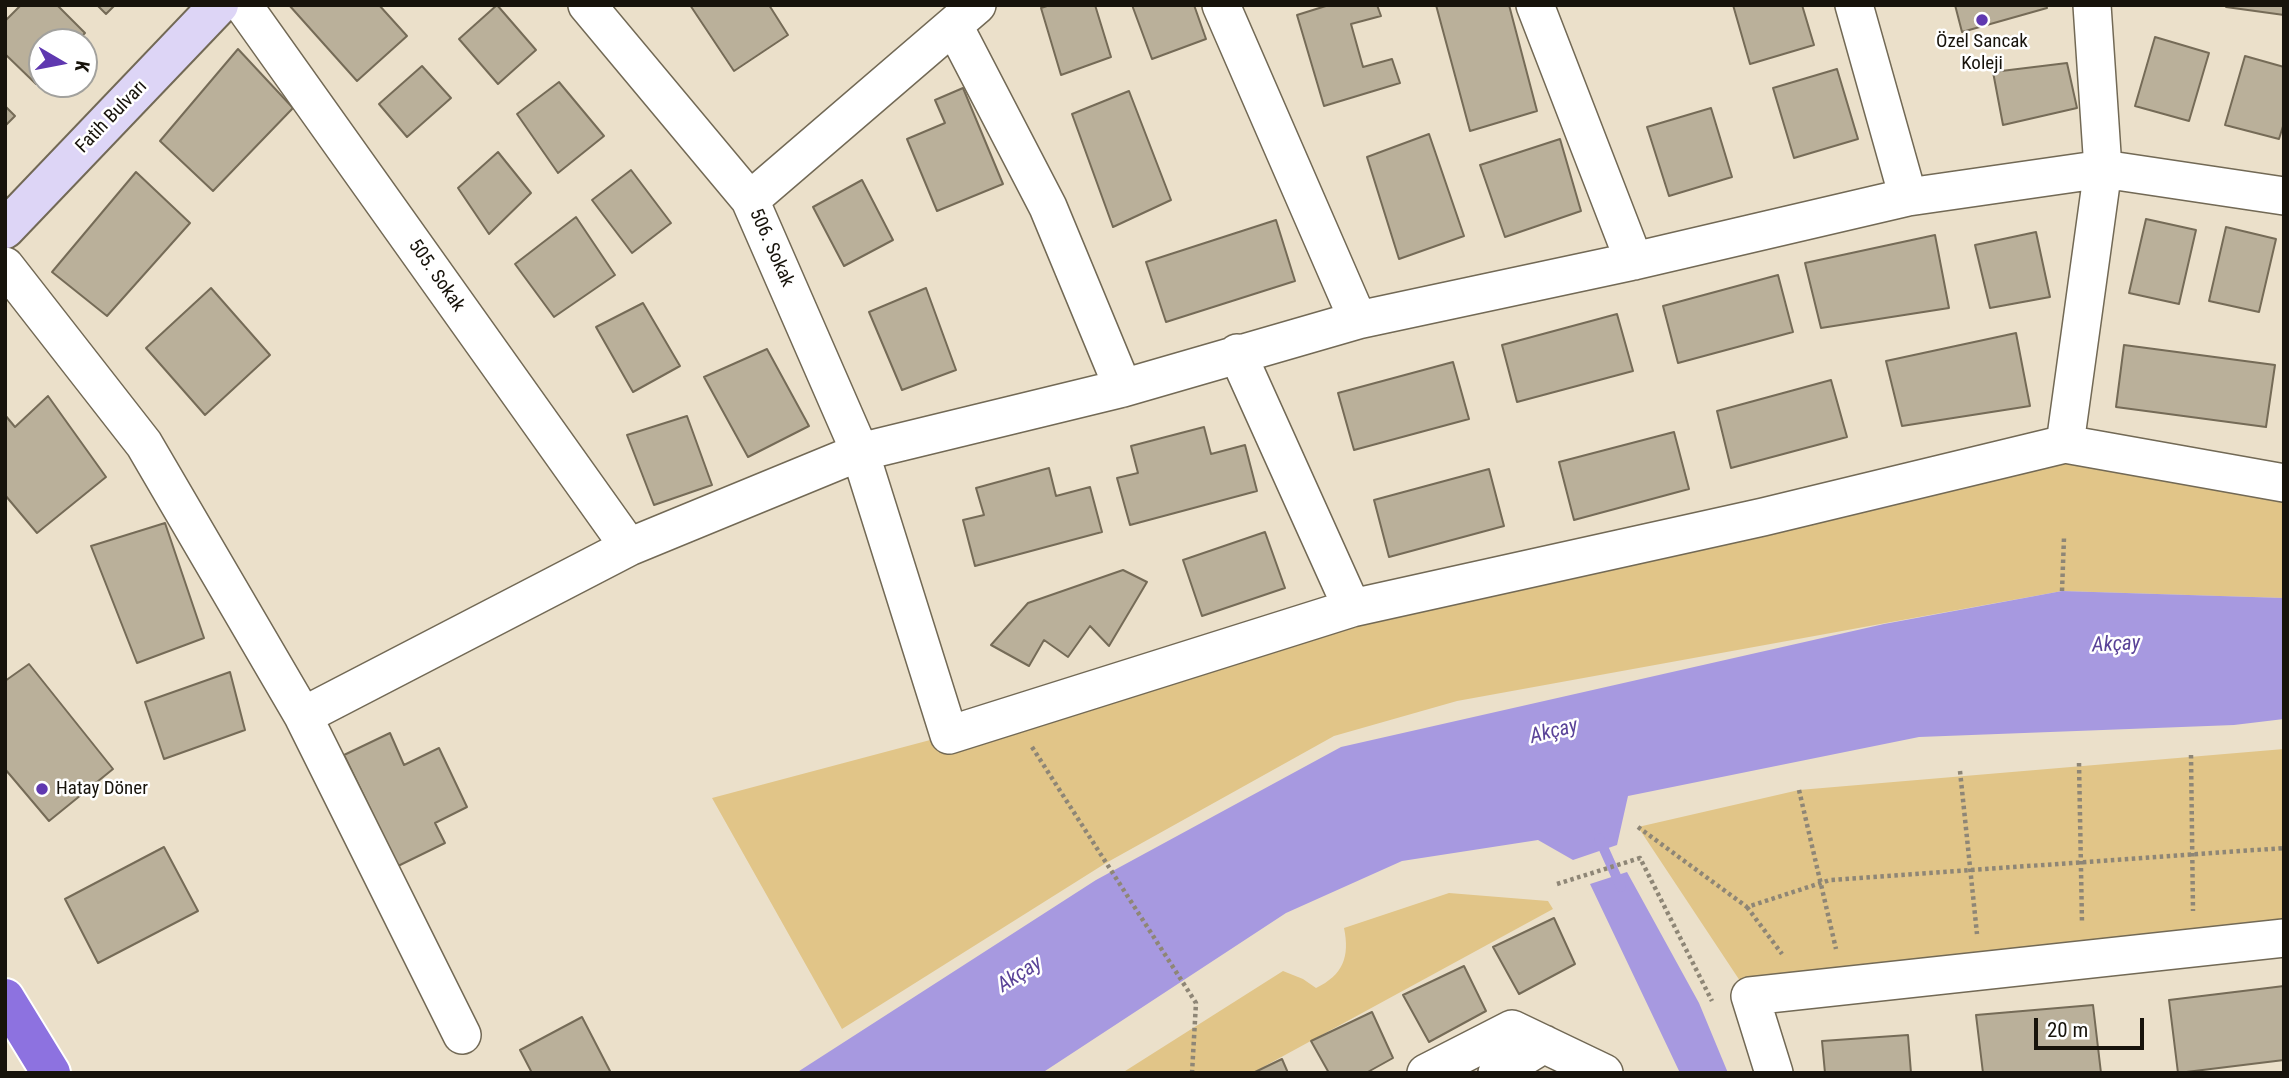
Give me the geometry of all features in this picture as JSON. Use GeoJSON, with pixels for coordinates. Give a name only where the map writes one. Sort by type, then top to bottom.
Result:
{"type":"FeatureCollection","features":[{"type":"Feature","properties":{"kind":"highway"},"geometry":{"type":"LineString","coordinates":[[5,998],[51,1073]]}},
{"type":"Feature","properties":{"kind":"street","name":"Fatih Bulvarı"},"geometry":{"type":"LineString","coordinates":[[5,229],[219,5]]}},
{"type":"Feature","properties":{"kind":"street","name":"505. Sokak"},"geometry":{"type":"LineString","coordinates":[[243,5],[629,547]]}},
{"type":"Feature","properties":{"kind":"street","name":"506. Sokak"},"geometry":{"type":"LineString","coordinates":[[587,5],[750,200],[860,452],[949,735],[1011,715]]}},
{"type":"Feature","properties":{"kind":"street"},"geometry":{"type":"LineString","coordinates":[[1221,5],[1357,320]]}},
{"type":"Feature","properties":{"kind":"street"},"geometry":{"type":"LineString","coordinates":[[1535,5],[1634,261]]}},
{"type":"Feature","properties":{"kind":"street"},"geometry":{"type":"LineString","coordinates":[[1854,5],[1909,197]]}},
{"type":"Feature","properties":{"kind":"street"},"geometry":{"type":"LineString","coordinates":[[2065,444],[2103,169],[2092,5]]}},
{"type":"Feature","properties":{"kind":"street"},"geometry":{"type":"LineString","coordinates":[[750,200],[966,15],[1123,388]]}},
{"type":"Feature","properties":{"kind":"street"},"geometry":{"type":"LineString","coordinates":[[303,716],[629,547],[860,452],[1123,388],[1357,320],[1634,261],[1909,197],[2103,169],[2284,196]]}},
{"type":"Feature","properties":{"kind":"street"},"geometry":{"type":"LineString","coordinates":[[5,266],[144,444],[303,716],[463,1035]]}},
{"type":"Feature","properties":{"kind":"street"},"geometry":{"type":"LineString","coordinates":[[1237,353],[1352,608]]}},
{"type":"Feature","properties":{"kind":"street"},"geometry":{"type":"LineString","coordinates":[[1011,715],[1352,608],[1763,517],[2065,444],[2284,483]]}},
{"type":"Feature","properties":{"kind":"street"},"geometry":{"type":"LineString","coordinates":[[1774,1073],[1750,996],[2284,938]]}},
{"type":"Feature","properties":{"kind":"street"},"geometry":{"type":"LineString","coordinates":[[1426,1073],[1512,1029],[1604,1073]]}},
{"type":"Feature","properties":{"kind":"street"},"geometry":{"type":"LineString","coordinates":[[1497,1073],[1544,1044]]}},
{"type":"Feature","properties":{"kind":"path"},"geometry":{"type":"LineString","coordinates":[[2062,591],[2064,538]]}},
{"type":"Feature","properties":{"kind":"path"},"geometry":{"type":"LineString","coordinates":[[1011,715],[1196,1003],[1192,1073]]}},
{"type":"Feature","properties":{"kind":"path"},"geometry":{"type":"LineString","coordinates":[[2191,755],[2193,948]]}},
{"type":"Feature","properties":{"kind":"path"},"geometry":{"type":"LineString","coordinates":[[2079,763],[2083,960]]}},
{"type":"Feature","properties":{"kind":"path"},"geometry":{"type":"LineString","coordinates":[[1960,771],[1982,972]]}},
{"type":"Feature","properties":{"kind":"path"},"geometry":{"type":"LineString","coordinates":[[1799,790],[1844,986]]}},
{"type":"Feature","properties":{"kind":"path"},"geometry":{"type":"LineString","coordinates":[[1638,827],[1746,907],[1808,990]]}},
{"type":"Feature","properties":{"kind":"path"},"geometry":{"type":"LineString","coordinates":[[1746,907],[1830,880],[2284,848]]}},
{"type":"Feature","properties":{"kind":"path"},"geometry":{"type":"LineString","coordinates":[[1557,884],[1640,858],[1715,1006]]}},
{"type":"Feature","properties":{"kind":"shaded area"},"geometry":{"type":"Polygon","coordinates":[[[2065,444],[2284,483],[2284,598],[2062,591],[1457,701],[1334,736],[1106,863],[842,1029],[712,798],[949,735],[1352,608],[2065,444]]]}},
{"type":"Feature","properties":{"kind":"shaded area"},"geometry":{"type":"Polygon","coordinates":[[[2284,749],[2284,937],[1750,996],[1638,827],[1799,790],[2284,749]]]}},
{"type":"Feature","properties":{"kind":"shaded area"},"geometry":{"type":"Polygon","coordinates":[[[1449,893],[1548,901],[1553,909],[1252,1073],[1122,1073],[1283,971],[1316,988],[1325,983],[1338,971],[1345,956],[1344,928],[1449,893]]]}},
{"type":"Feature","properties":{"kind":"water","name":"Akçay"},"geometry":{"type":"Polygon","coordinates":[[[2062,591],[2284,598],[2284,719],[2234,725],[1919,737],[1628,796],[1617,845],[1573,860],[1538,840],[1402,861],[1286,913],[1042,1073],[796,1073],[1096,880],[1341,747],[1884,624],[2062,591]]]}},
{"type":"Feature","properties":{"kind":"water"},"geometry":{"type":"Polygon","coordinates":[[[1627,872],[1699,1003],[1728,1073],[1680,1073],[1590,884],[1627,872]]]}},
{"type":"Feature","properties":{"kind":"building"},"geometry":{"type":"Polygon","coordinates":[[[21,5],[57,5],[80,28],[28,28],[28,76],[5,54],[5,21],[21,5]]]}},
{"type":"Feature","properties":{"kind":"building"},"geometry":{"type":"Polygon","coordinates":[[[97,5],[115,5],[106,14],[97,5]]]}},
{"type":"Feature","properties":{"kind":"building"},"geometry":{"type":"Polygon","coordinates":[[[289,5],[379,5],[407,36],[357,81],[289,5]]]}},
{"type":"Feature","properties":{"kind":"building"},"geometry":{"type":"Polygon","coordinates":[[[497,5],[536,50],[498,84],[459,39],[497,5]]]}},
{"type":"Feature","properties":{"kind":"building"},"geometry":{"type":"Polygon","coordinates":[[[690,5],[769,5],[788,35],[734,71],[690,5]]]}},
{"type":"Feature","properties":{"kind":"building"},"geometry":{"type":"Polygon","coordinates":[[[1050,5],[1095,5],[1111,57],[1061,75],[1041,8],[1050,5]]]}},
{"type":"Feature","properties":{"kind":"building"},"geometry":{"type":"Polygon","coordinates":[[[1132,5],[1194,5],[1206,39],[1152,59],[1132,5]]]}},
{"type":"Feature","properties":{"kind":"building"},"geometry":{"type":"Polygon","coordinates":[[[1329,5],[1377,5],[1381,16],[1351,24],[1363,67],[1392,59],[1400,83],[1324,106],[1297,15],[1329,5]]]}},
{"type":"Feature","properties":{"kind":"building"},"geometry":{"type":"Polygon","coordinates":[[[1436,5],[1509,5],[1537,111],[1470,131],[1436,5]]]}},
{"type":"Feature","properties":{"kind":"building"},"geometry":{"type":"Polygon","coordinates":[[[1733,5],[1802,5],[1814,45],[1750,64],[1733,5]]]}},
{"type":"Feature","properties":{"kind":"building","name":"Özel Sancak Koleji"},"geometry":{"type":"Polygon","coordinates":[[[1955,5],[2046,5],[2047,8],[1962,32],[1955,5]]]}},
{"type":"Feature","properties":{"kind":"building"},"geometry":{"type":"Polygon","coordinates":[[[2284,5],[2284,15],[2226,7],[2284,5]]]}},
{"type":"Feature","properties":{"kind":"building"},"geometry":{"type":"Polygon","coordinates":[[[2155,37],[2209,53],[2189,121],[2135,106],[2155,37]]]}},
{"type":"Feature","properties":{"kind":"building"},"geometry":{"type":"Polygon","coordinates":[[[238,49],[293,108],[213,191],[160,141],[238,49]]]}},
{"type":"Feature","properties":{"kind":"building"},"geometry":{"type":"Polygon","coordinates":[[[2245,56],[2284,67],[2284,123],[2279,139],[2225,125],[2245,56]]]}},
{"type":"Feature","properties":{"kind":"building"},"geometry":{"type":"Polygon","coordinates":[[[2067,63],[2077,108],[2003,125],[1993,72],[2067,63]]]}},
{"type":"Feature","properties":{"kind":"building"},"geometry":{"type":"Polygon","coordinates":[[[422,66],[451,98],[407,137],[379,104],[422,66]]]}},
{"type":"Feature","properties":{"kind":"building"},"geometry":{"type":"Polygon","coordinates":[[[1837,69],[1858,139],[1794,158],[1773,88],[1837,69]]]}},
{"type":"Feature","properties":{"kind":"building"},"geometry":{"type":"Polygon","coordinates":[[[559,82],[604,136],[558,173],[517,114],[559,82]]]}},
{"type":"Feature","properties":{"kind":"building"},"geometry":{"type":"Polygon","coordinates":[[[963,88],[1003,184],[937,211],[907,139],[945,123],[935,100],[963,88]]]}},
{"type":"Feature","properties":{"kind":"building"},"geometry":{"type":"Polygon","coordinates":[[[1129,91],[1171,200],[1113,227],[1072,114],[1129,91]]]}},
{"type":"Feature","properties":{"kind":"building"},"geometry":{"type":"Polygon","coordinates":[[[5,106],[15,116],[5,126],[5,106]]]}},
{"type":"Feature","properties":{"kind":"building"},"geometry":{"type":"Polygon","coordinates":[[[1711,108],[1732,177],[1669,196],[1647,127],[1711,108]]]}},
{"type":"Feature","properties":{"kind":"building"},"geometry":{"type":"Polygon","coordinates":[[[1429,134],[1464,236],[1399,259],[1367,157],[1429,134]]]}},
{"type":"Feature","properties":{"kind":"building"},"geometry":{"type":"Polygon","coordinates":[[[1560,139],[1581,211],[1505,237],[1480,165],[1560,139]]]}},
{"type":"Feature","properties":{"kind":"building"},"geometry":{"type":"Polygon","coordinates":[[[498,152],[531,193],[489,234],[458,188],[498,152]]]}},
{"type":"Feature","properties":{"kind":"building"},"geometry":{"type":"Polygon","coordinates":[[[631,170],[671,223],[632,253],[592,200],[631,170]]]}},
{"type":"Feature","properties":{"kind":"building"},"geometry":{"type":"Polygon","coordinates":[[[136,172],[190,223],[107,316],[52,272],[136,172]]]}},
{"type":"Feature","properties":{"kind":"building"},"geometry":{"type":"Polygon","coordinates":[[[862,180],[893,240],[844,266],[813,207],[862,180]]]}},
{"type":"Feature","properties":{"kind":"building"},"geometry":{"type":"Polygon","coordinates":[[[576,217],[615,275],[554,317],[515,264],[576,217]]]}},
{"type":"Feature","properties":{"kind":"building"},"geometry":{"type":"Polygon","coordinates":[[[2146,219],[2196,230],[2179,304],[2129,293],[2146,219]]]}},
{"type":"Feature","properties":{"kind":"building"},"geometry":{"type":"Polygon","coordinates":[[[1276,220],[1295,281],[1166,322],[1146,262],[1276,220]]]}},
{"type":"Feature","properties":{"kind":"building"},"geometry":{"type":"Polygon","coordinates":[[[2226,227],[2276,239],[2259,312],[2209,301],[2226,227]]]}},
{"type":"Feature","properties":{"kind":"building"},"geometry":{"type":"Polygon","coordinates":[[[2036,232],[2050,297],[1990,308],[1975,245],[2036,232]]]}},
{"type":"Feature","properties":{"kind":"building"},"geometry":{"type":"Polygon","coordinates":[[[1935,235],[1949,308],[1821,328],[1805,263],[1935,235]]]}},
{"type":"Feature","properties":{"kind":"building"},"geometry":{"type":"Polygon","coordinates":[[[1778,275],[1793,332],[1678,363],[1663,306],[1778,275]]]}},
{"type":"Feature","properties":{"kind":"building"},"geometry":{"type":"Polygon","coordinates":[[[211,288],[270,355],[205,415],[146,348],[211,288]]]}},
{"type":"Feature","properties":{"kind":"building"},"geometry":{"type":"Polygon","coordinates":[[[926,288],[956,370],[902,390],[869,312],[926,288]]]}},
{"type":"Feature","properties":{"kind":"building"},"geometry":{"type":"Polygon","coordinates":[[[643,303],[680,366],[633,392],[596,327],[643,303]]]}},
{"type":"Feature","properties":{"kind":"building"},"geometry":{"type":"Polygon","coordinates":[[[1617,314],[1633,371],[1517,402],[1502,345],[1617,314]]]}},
{"type":"Feature","properties":{"kind":"building"},"geometry":{"type":"Polygon","coordinates":[[[2016,333],[2030,406],[1902,426],[1886,361],[2016,333]]]}},
{"type":"Feature","properties":{"kind":"building"},"geometry":{"type":"Polygon","coordinates":[[[2124,345],[2275,365],[2266,427],[2116,407],[2124,345]]]}},
{"type":"Feature","properties":{"kind":"building"},"geometry":{"type":"Polygon","coordinates":[[[767,349],[809,426],[748,457],[704,377],[767,349]]]}},
{"type":"Feature","properties":{"kind":"building"},"geometry":{"type":"Polygon","coordinates":[[[1453,362],[1469,419],[1354,450],[1338,393],[1453,362]]]}},
{"type":"Feature","properties":{"kind":"building"},"geometry":{"type":"Polygon","coordinates":[[[1831,380],[1847,437],[1731,468],[1717,411],[1831,380]]]}},
{"type":"Feature","properties":{"kind":"building"},"geometry":{"type":"Polygon","coordinates":[[[48,396],[106,477],[37,533],[5,495],[5,415],[15,427],[48,396]]]}},
{"type":"Feature","properties":{"kind":"building"},"geometry":{"type":"Polygon","coordinates":[[[687,416],[712,485],[654,505],[627,435],[687,416]]]}},
{"type":"Feature","properties":{"kind":"building"},"geometry":{"type":"Polygon","coordinates":[[[1204,427],[1211,454],[1245,445],[1257,491],[1130,525],[1117,478],[1138,473],[1131,446],[1204,427]]]}},
{"type":"Feature","properties":{"kind":"building"},"geometry":{"type":"Polygon","coordinates":[[[1674,432],[1689,489],[1574,520],[1559,462],[1674,432]]]}},
{"type":"Feature","properties":{"kind":"building"},"geometry":{"type":"Polygon","coordinates":[[[1049,468],[1056,496],[1090,487],[1102,532],[975,566],[963,520],[984,515],[976,488],[1049,468]]]}},
{"type":"Feature","properties":{"kind":"building"},"geometry":{"type":"Polygon","coordinates":[[[1489,469],[1504,526],[1389,557],[1374,500],[1489,469]]]}},
{"type":"Feature","properties":{"kind":"building"},"geometry":{"type":"Polygon","coordinates":[[[165,523],[204,638],[137,663],[91,546],[165,523]]]}},
{"type":"Feature","properties":{"kind":"building"},"geometry":{"type":"Polygon","coordinates":[[[1265,532],[1285,588],[1202,616],[1183,560],[1265,532]]]}},
{"type":"Feature","properties":{"kind":"building"},"geometry":{"type":"Polygon","coordinates":[[[1123,570],[1147,582],[1109,646],[1090,626],[1068,657],[1044,640],[1029,666],[991,645],[1028,603],[1123,570]]]}},
{"type":"Feature","properties":{"kind":"building"},"geometry":{"type":"Polygon","coordinates":[[[29,664],[113,769],[49,821],[5,769],[5,681],[29,664]]]}},
{"type":"Feature","properties":{"kind":"building"},"geometry":{"type":"Polygon","coordinates":[[[230,672],[245,730],[164,759],[145,702],[230,672]]]}},
{"type":"Feature","properties":{"kind":"building"},"geometry":{"type":"Polygon","coordinates":[[[390,733],[404,765],[439,748],[467,807],[435,823],[445,843],[398,866],[344,755],[390,733]]]}},
{"type":"Feature","properties":{"kind":"building"},"geometry":{"type":"Polygon","coordinates":[[[164,847],[198,911],[98,963],[65,899],[164,847]]]}},
{"type":"Feature","properties":{"kind":"building"},"geometry":{"type":"Polygon","coordinates":[[[1554,918],[1575,964],[1519,994],[1493,947],[1554,918]]]}},
{"type":"Feature","properties":{"kind":"building"},"geometry":{"type":"Polygon","coordinates":[[[1464,966],[1486,1011],[1429,1042],[1403,995],[1464,966]]]}},
{"type":"Feature","properties":{"kind":"building"},"geometry":{"type":"Polygon","coordinates":[[[2284,986],[2284,1060],[2178,1073],[2169,1000],[2284,986]]]}},
{"type":"Feature","properties":{"kind":"building"},"geometry":{"type":"Polygon","coordinates":[[[2093,1005],[2101,1073],[1983,1073],[1976,1015],[2093,1005]]]}},
{"type":"Feature","properties":{"kind":"building"},"geometry":{"type":"Polygon","coordinates":[[[1372,1012],[1393,1058],[1366,1073],[1329,1073],[1311,1041],[1372,1012]]]}},
{"type":"Feature","properties":{"kind":"building"},"geometry":{"type":"Polygon","coordinates":[[[582,1017],[611,1073],[532,1073],[520,1050],[582,1017]]]}},
{"type":"Feature","properties":{"kind":"building"},"geometry":{"type":"Polygon","coordinates":[[[1908,1035],[1911,1073],[1825,1073],[1822,1041],[1908,1035]]]}},
{"type":"Feature","properties":{"kind":"building"},"geometry":{"type":"Polygon","coordinates":[[[1282,1059],[1288,1073],[1253,1073],[1282,1059]]]}},
{"type":"Feature","properties":{"kind":"waterway"},"geometry":{"type":"LineString","coordinates":[[1599,838],[1621,887]]}},
{"type":"Feature","properties":{"kind":"place","name":"Özel Sancak Koleji"},"geometry":{"type":"Point","coordinates":[1982,20]}},
{"type":"Feature","properties":{"kind":"place","name":"Hatay Döner"},"geometry":{"type":"Point","coordinates":[42,789]}}]}
